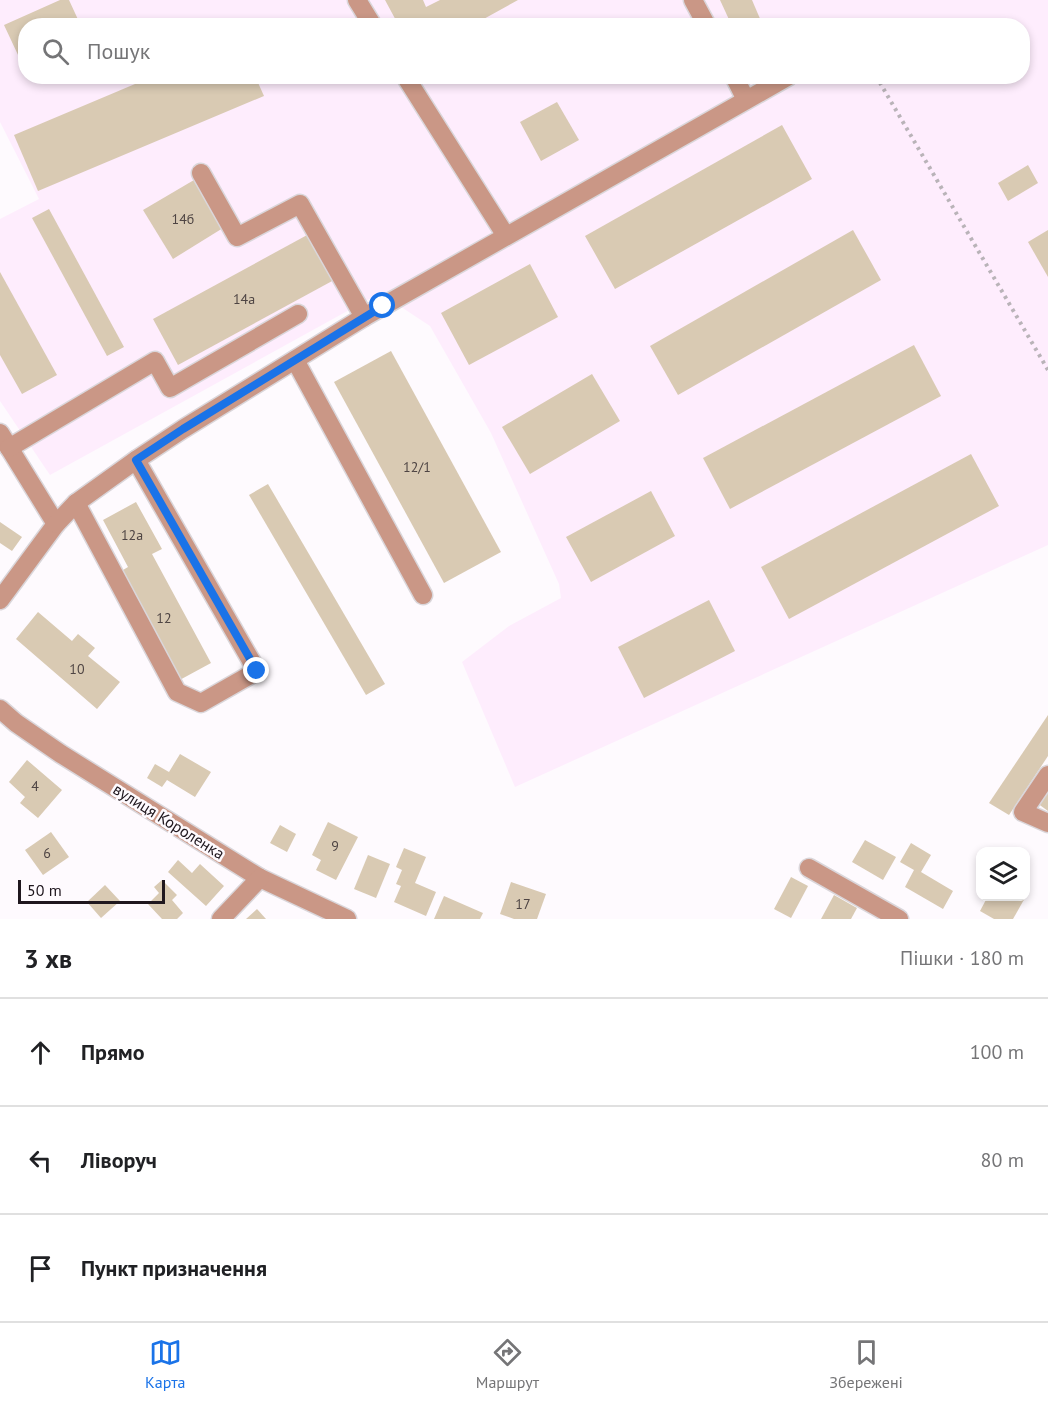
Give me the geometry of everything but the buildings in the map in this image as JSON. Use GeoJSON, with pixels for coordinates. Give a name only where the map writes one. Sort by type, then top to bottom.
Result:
{"type":"FeatureCollection","features":[{"type":"Feature","properties":{"kind":"street"},"geometry":{"type":"LineString","coordinates":[[357,0],[368,18]]}},
{"type":"Feature","properties":{"kind":"street"},"geometry":{"type":"LineString","coordinates":[[693,0],[703,18]]}},
{"type":"Feature","properties":{"kind":"street"},"geometry":{"type":"LineString","coordinates":[[410,84],[506,236]]}},
{"type":"Feature","properties":{"kind":"street"},"geometry":{"type":"LineString","coordinates":[[738,84],[746,100]]}},
{"type":"Feature","properties":{"kind":"street"},"geometry":{"type":"LineString","coordinates":[[0,600],[56,524],[76,503],[136,460],[364,317],[775,84]]}},
{"type":"Feature","properties":{"kind":"street"},"geometry":{"type":"LineString","coordinates":[[201,173],[237,237],[300,204],[364,317]]}},
{"type":"Feature","properties":{"kind":"street"},"geometry":{"type":"LineString","coordinates":[[56,524],[5,441],[155,361],[170,388],[298,314]]}},
{"type":"Feature","properties":{"kind":"street"},"geometry":{"type":"LineString","coordinates":[[295,360],[423,595]]}},
{"type":"Feature","properties":{"kind":"street"},"geometry":{"type":"LineString","coordinates":[[76,503],[177,692],[201,703],[257,671],[136,460]]}},
{"type":"Feature","properties":{"kind":"street","name":"вулиця Короленка"},"geometry":{"type":"LineString","coordinates":[[0,709],[61,754],[260,878],[347,919]]}},
{"type":"Feature","properties":{"kind":"street"},"geometry":{"type":"LineString","coordinates":[[1048,775],[1023,812],[1048,823]]}},
{"type":"Feature","properties":{"kind":"street"},"geometry":{"type":"LineString","coordinates":[[809,868],[899,919]]}},
{"type":"Feature","properties":{"kind":"street"},"geometry":{"type":"LineString","coordinates":[[221,919],[260,878]]}},
{"type":"Feature","properties":{"kind":"path"},"geometry":{"type":"LineString","coordinates":[[881,84],[1048,370]]}},
{"type":"Feature","properties":{"kind":"shaded area"},"geometry":{"type":"Polygon","coordinates":[[[0,0],[1048,0],[1048,545],[515,787],[462,662],[509,626],[561,598],[559,584],[491,433],[430,326],[380,293],[50,475],[0,401],[0,219],[39,199],[0,122],[0,0]]]}},
{"type":"Feature","properties":{"kind":"route"},"geometry":{"type":"LineString","coordinates":[[257,671],[136,460],[383,306]]}}]}
